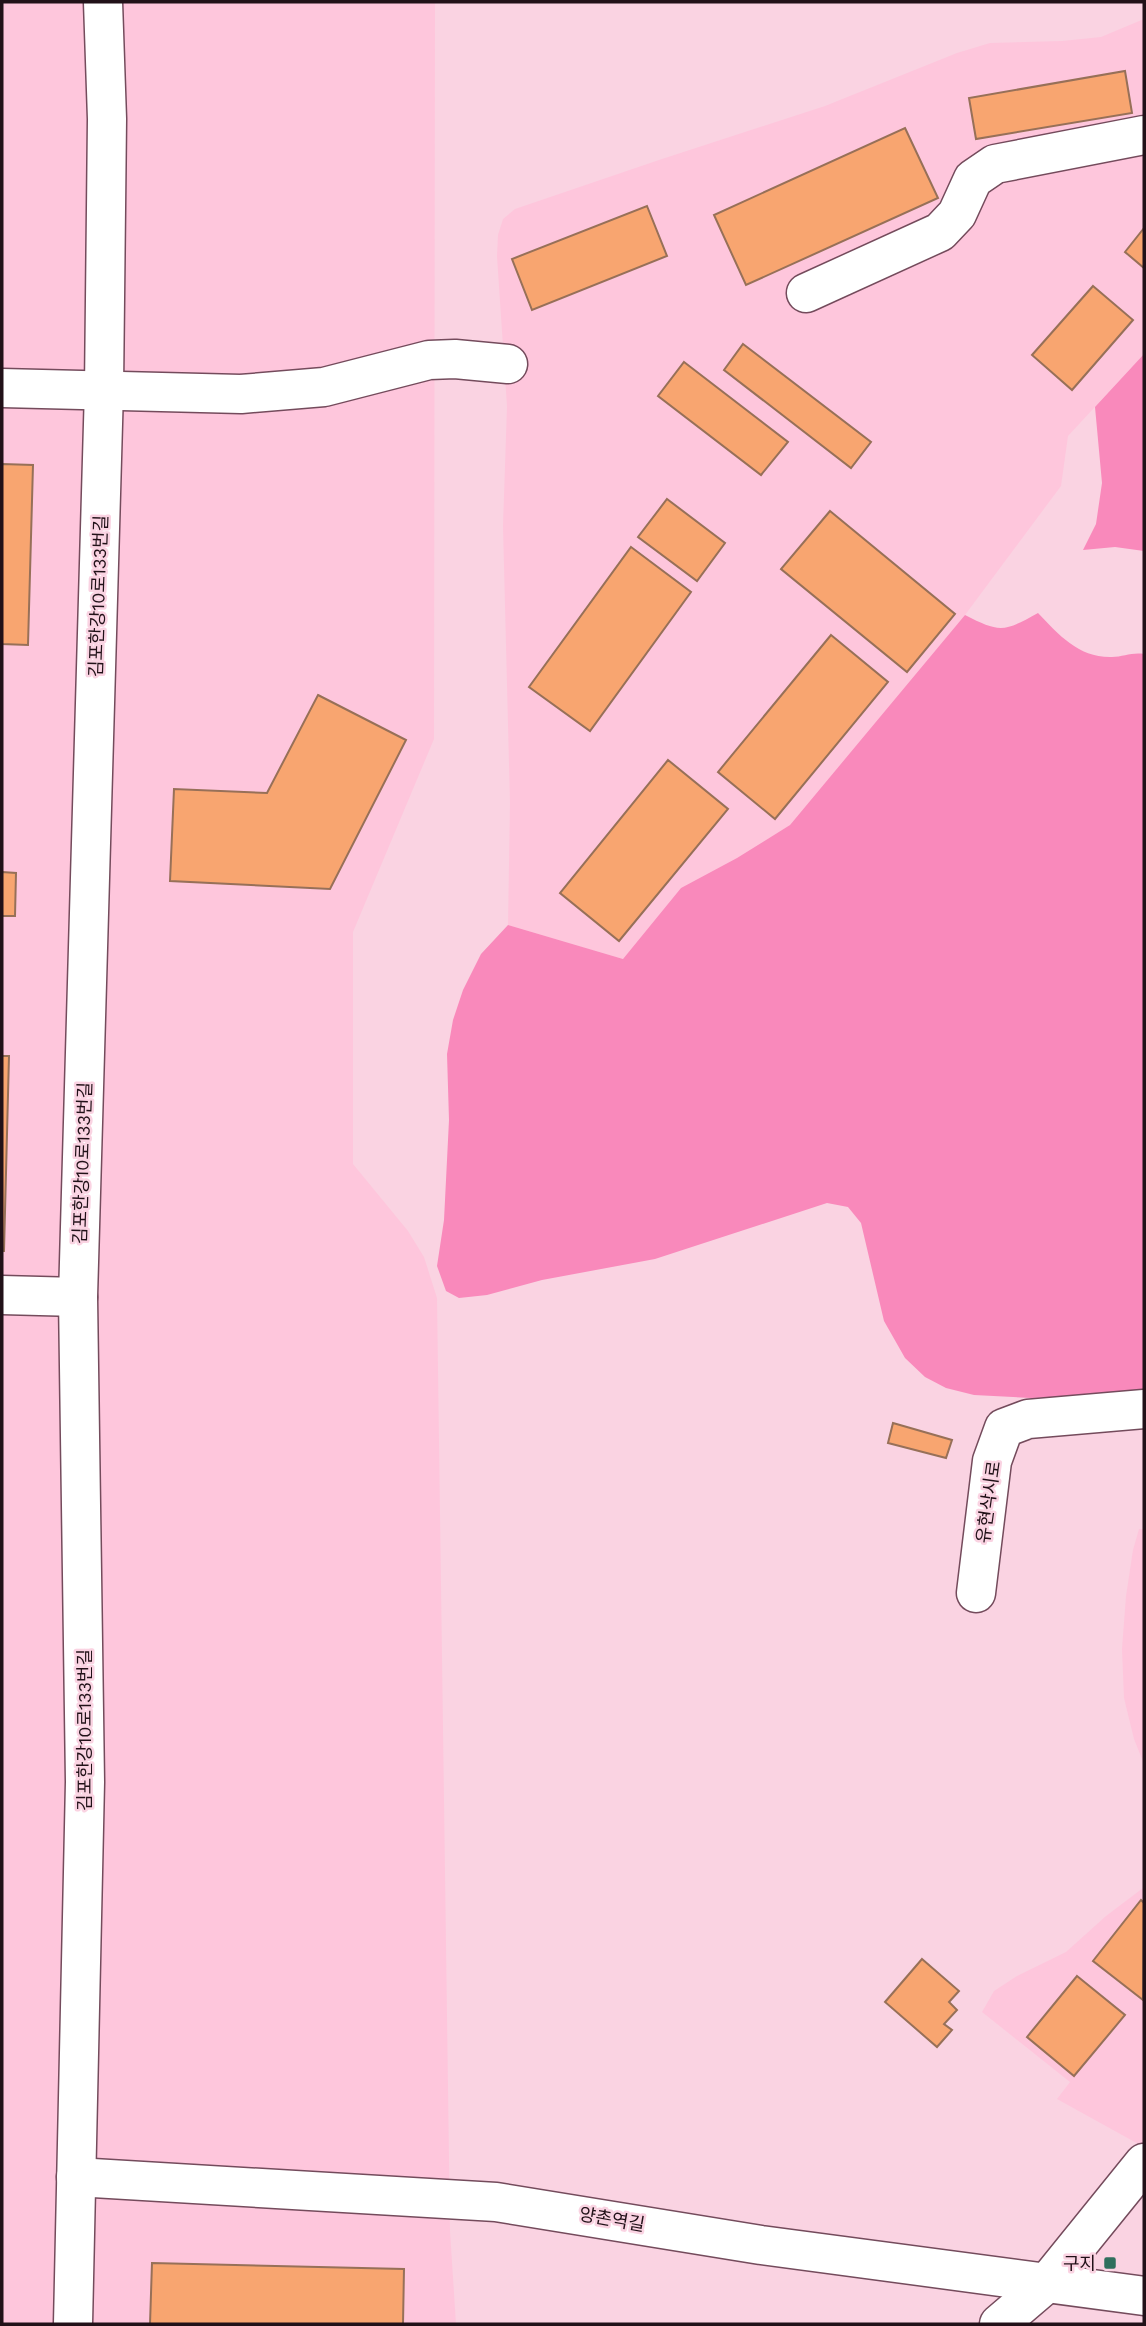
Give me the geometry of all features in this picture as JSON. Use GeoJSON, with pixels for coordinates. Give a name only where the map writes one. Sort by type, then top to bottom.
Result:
{"type":"FeatureCollection","features":[{"type":"Feature","properties":{"kind":"street","name":"김포한강10로133번길"},"geometry":{"type":"LineString","coordinates":[[73,2324],[85,1782],[78,1297],[104,389],[107,119],[103,2]]}},
{"type":"Feature","properties":{"kind":"street"},"geometry":{"type":"LineString","coordinates":[[806,293],[940,232],[957,214],[973,179],[995,164],[1144,135]]}},
{"type":"Feature","properties":{"kind":"street"},"geometry":{"type":"LineString","coordinates":[[2,388],[242,394],[324,387],[429,360],[455,359],[508,364]]}},
{"type":"Feature","properties":{"kind":"street"},"geometry":{"type":"LineString","coordinates":[[2,1295],[78,1297]]}},
{"type":"Feature","properties":{"kind":"street","name":"유현삭시로"},"geometry":{"type":"LineString","coordinates":[[976,1593],[992,1461],[1004,1428],[1028,1419],[1144,1409]]}},
{"type":"Feature","properties":{"kind":"street"},"geometry":{"type":"LineString","coordinates":[[999,2324],[1046,2283],[1144,2163]]}},
{"type":"Feature","properties":{"kind":"street","name":"양촌역길"},"geometry":{"type":"LineString","coordinates":[[76,2177],[496,2202],[761,2245],[1144,2296]]}},
{"type":"Feature","properties":{"kind":"shaded area"},"geometry":{"type":"Polygon","coordinates":[[[2,2],[435,2],[434,739],[353,932],[353,1164],[408,1231],[424,1257],[437,1298],[450,2231],[456,2324],[2,2324],[2,2]]]}},
{"type":"Feature","properties":{"kind":"shaded area"},"geometry":{"type":"Polygon","coordinates":[[[1144,19],[1144,354],[1068,436],[1061,486],[965,615],[790,825],[681,888],[623,959],[508,925],[510,803],[503,526],[507,406],[497,256],[498,235],[503,219],[515,209],[825,106],[957,53],[990,43],[1101,37],[1144,19]]]}},
{"type":"Feature","properties":{"kind":"shaded area"},"geometry":{"type":"Polygon","coordinates":[[[1144,354],[1144,551],[1115,547],[1083,550],[1096,524],[1102,483],[1095,407],[1144,354]]]}},
{"type":"Feature","properties":{"kind":"shaded area"},"geometry":{"type":"Polygon","coordinates":[[[1038,613],[1070,644],[1089,654],[1112,657],[1144,654],[1144,1394],[1031,1398],[974,1395],[946,1388],[925,1377],[905,1358],[884,1321],[861,1223],[848,1207],[827,1203],[655,1259],[542,1280],[487,1295],[459,1298],[446,1291],[437,1266],[444,1220],[449,1120],[447,1054],[453,1020],[463,990],[481,954],[508,925],[623,959],[681,888],[790,825],[965,615],[986,625],[1002,628],[1038,613]]]}},
{"type":"Feature","properties":{"kind":"shaded area"},"geometry":{"type":"Polygon","coordinates":[[[1139,1529],[1144,1529],[1144,1764],[1134,1739],[1124,1698],[1122,1649],[1126,1596],[1139,1529]]]}},
{"type":"Feature","properties":{"kind":"shaded area"},"geometry":{"type":"Polygon","coordinates":[[[1143,1888],[1142,2146],[1057,2099],[1070,2082],[982,2012],[994,1991],[1017,1976],[1066,1952],[1106,1916],[1143,1888]]]}},
{"type":"Feature","properties":{"kind":"building"},"geometry":{"type":"Polygon","coordinates":[[[1125,71],[1132,113],[976,139],[969,98],[1125,71]]]}},
{"type":"Feature","properties":{"kind":"building"},"geometry":{"type":"Polygon","coordinates":[[[905,128],[938,198],[746,285],[714,215],[905,128]]]}},
{"type":"Feature","properties":{"kind":"building"},"geometry":{"type":"Polygon","coordinates":[[[647,206],[667,256],[532,310],[512,259],[647,206]]]}},
{"type":"Feature","properties":{"kind":"building"},"geometry":{"type":"Polygon","coordinates":[[[1144,228],[1144,268],[1125,252],[1144,228]]]}},
{"type":"Feature","properties":{"kind":"building"},"geometry":{"type":"Polygon","coordinates":[[[1093,286],[1133,320],[1072,390],[1032,355],[1093,286]]]}},
{"type":"Feature","properties":{"kind":"building"},"geometry":{"type":"Polygon","coordinates":[[[743,344],[871,442],[851,468],[724,370],[743,344]]]}},
{"type":"Feature","properties":{"kind":"building"},"geometry":{"type":"Polygon","coordinates":[[[684,362],[788,442],[761,475],[658,396],[684,362]]]}},
{"type":"Feature","properties":{"kind":"building"},"geometry":{"type":"Polygon","coordinates":[[[2,464],[33,465],[28,645],[2,644],[2,464]]]}},
{"type":"Feature","properties":{"kind":"building"},"geometry":{"type":"Polygon","coordinates":[[[667,499],[725,543],[697,581],[638,537],[667,499]]]}},
{"type":"Feature","properties":{"kind":"building"},"geometry":{"type":"Polygon","coordinates":[[[830,511],[955,614],[907,672],[781,569],[830,511]]]}},
{"type":"Feature","properties":{"kind":"building"},"geometry":{"type":"Polygon","coordinates":[[[631,547],[691,592],[590,731],[529,687],[631,547]]]}},
{"type":"Feature","properties":{"kind":"building"},"geometry":{"type":"Polygon","coordinates":[[[831,635],[888,682],[775,819],[718,772],[831,635]]]}},
{"type":"Feature","properties":{"kind":"building"},"geometry":{"type":"Polygon","coordinates":[[[318,695],[406,740],[330,889],[170,881],[174,789],[267,793],[318,695]]]}},
{"type":"Feature","properties":{"kind":"building"},"geometry":{"type":"Polygon","coordinates":[[[668,760],[728,809],[619,941],[560,893],[668,760]]]}},
{"type":"Feature","properties":{"kind":"building"},"geometry":{"type":"Polygon","coordinates":[[[2,872],[16,873],[15,916],[2,916],[2,872]]]}},
{"type":"Feature","properties":{"kind":"building"},"geometry":{"type":"Polygon","coordinates":[[[2,1056],[9,1056],[4,1251],[2,1251],[2,1056]]]}},
{"type":"Feature","properties":{"kind":"building"},"geometry":{"type":"Polygon","coordinates":[[[893,1423],[952,1440],[946,1458],[888,1443],[893,1423]]]}},
{"type":"Feature","properties":{"kind":"building"},"geometry":{"type":"Polygon","coordinates":[[[1141,1900],[1144,1903],[1143,2000],[1093,1961],[1141,1900]]]}},
{"type":"Feature","properties":{"kind":"building"},"geometry":{"type":"Polygon","coordinates":[[[922,1959],[959,1991],[949,2002],[957,2010],[944,2024],[952,2030],[937,2047],[885,2002],[922,1959]]]}},
{"type":"Feature","properties":{"kind":"building"},"geometry":{"type":"Polygon","coordinates":[[[1077,1976],[1125,2015],[1074,2076],[1027,2037],[1077,1976]]]}},
{"type":"Feature","properties":{"kind":"building"},"geometry":{"type":"Polygon","coordinates":[[[152,2263],[404,2269],[403,2324],[150,2324],[152,2263]]]}},
{"type":"Feature","properties":{"kind":"place","name":"구지"},"geometry":{"type":"Point","coordinates":[1110,2263]}}]}
